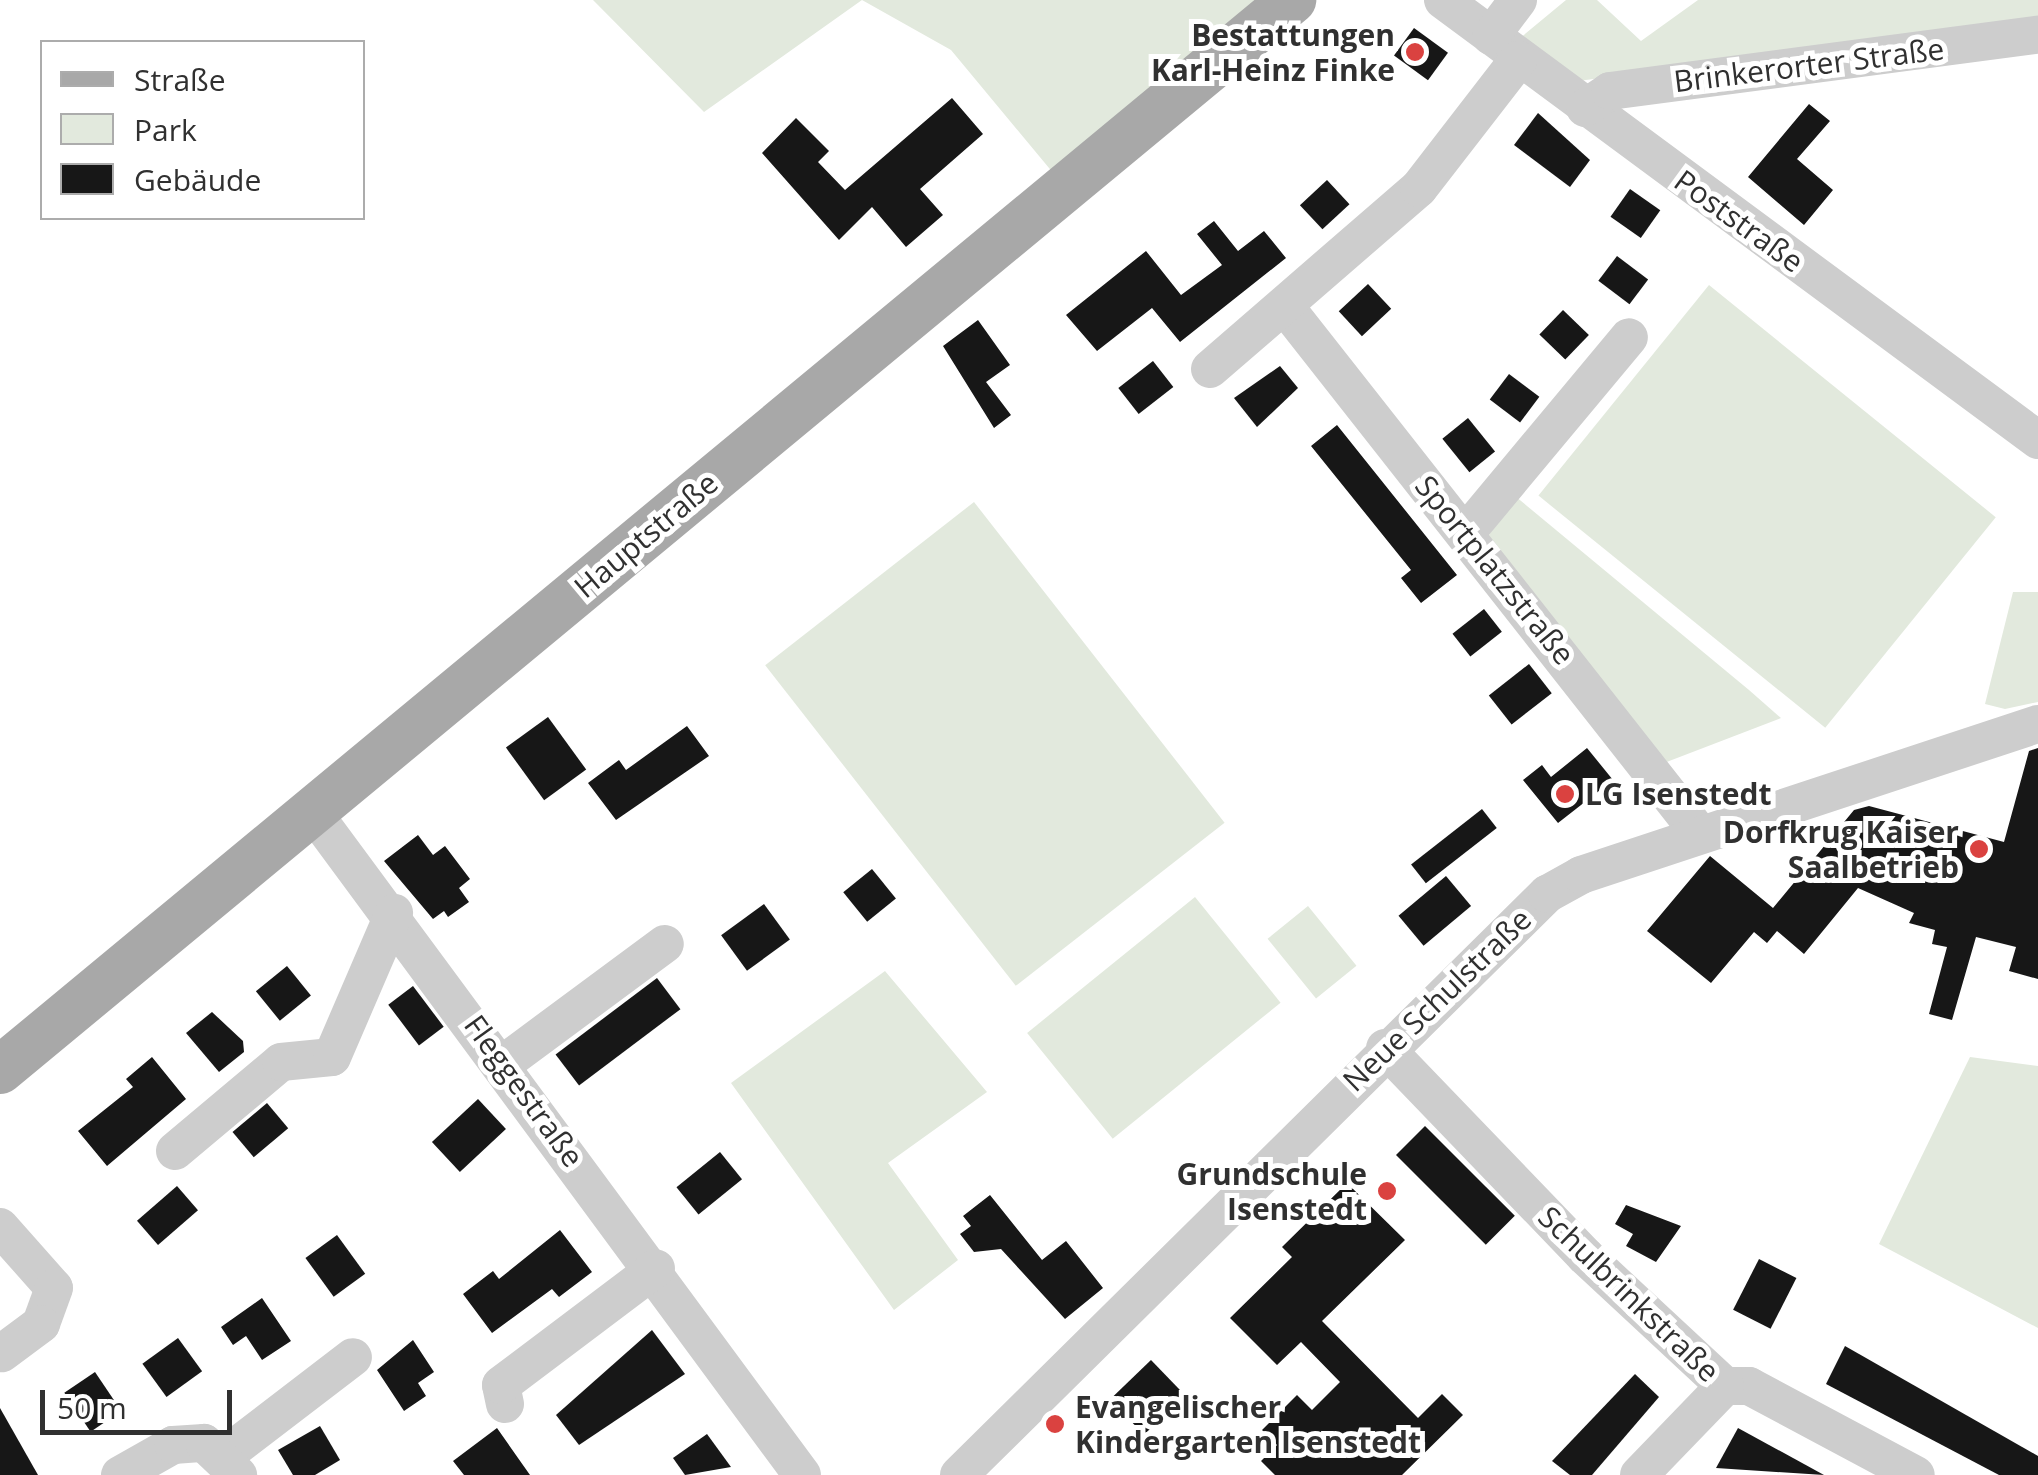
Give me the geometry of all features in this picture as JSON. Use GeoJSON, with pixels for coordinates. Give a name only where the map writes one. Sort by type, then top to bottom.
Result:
{"type":"FeatureCollection","features":[{"type":"Feature","properties":{"kind":"main road","name":"Hauptstraße"},"geometry":{"type":"LineString","coordinates":[[6,1053],[312,811],[1292,0]]}},
{"type":"Feature","properties":{"kind":"street","name":"Poststraße"},"geometry":{"type":"LineString","coordinates":[[1442,0],[2038,440]]}},
{"type":"Feature","properties":{"kind":"street"},"geometry":{"type":"LineString","coordinates":[[1210,369],[1287,309],[1418,188],[1505,48],[1518,0]]}},
{"type":"Feature","properties":{"kind":"street","name":"Brinkerorter Straße"},"geometry":{"type":"LineString","coordinates":[[1585,108],[1610,91],[2038,36]]}},
{"type":"Feature","properties":{"kind":"street","name":"Sportplatzstraße"},"geometry":{"type":"LineString","coordinates":[[1287,309],[1700,834]]}},
{"type":"Feature","properties":{"kind":"street"},"geometry":{"type":"LineString","coordinates":[[1465,534],[1628,337]]}},
{"type":"Feature","properties":{"kind":"street","name":"Neue Schulstraße"},"geometry":{"type":"LineString","coordinates":[[978,1469],[1385,1048],[1547,894],[1580,874],[2038,724]]}},
{"type":"Feature","properties":{"kind":"street","name":"Fleggestraße"},"geometry":{"type":"LineString","coordinates":[[312,811],[394,913],[656,1268],[802,1475]]}},
{"type":"Feature","properties":{"kind":"street"},"geometry":{"type":"LineString","coordinates":[[175,1151],[281,1062],[332,1057],[394,913]]}},
{"type":"Feature","properties":{"kind":"street"},"geometry":{"type":"LineString","coordinates":[[504,1064],[665,944]]}},
{"type":"Feature","properties":{"kind":"street","name":"Schulbrinkstraße"},"geometry":{"type":"LineString","coordinates":[[1385,1048],[1585,1256],[1725,1386],[1749,1386],[1916,1475]]}},
{"type":"Feature","properties":{"kind":"street"},"geometry":{"type":"LineString","coordinates":[[0,1227],[54,1288],[40,1324],[2,1353]]}},
{"type":"Feature","properties":{"kind":"street"},"geometry":{"type":"LineString","coordinates":[[505,1404],[501,1385],[656,1268]]}},
{"type":"Feature","properties":{"kind":"street"},"geometry":{"type":"LineString","coordinates":[[120,1475],[174,1444],[204,1442],[232,1465],[353,1357]]}},
{"type":"Feature","properties":{"kind":"street"},"geometry":{"type":"LineString","coordinates":[[1639,1475],[1725,1386]]}},
{"type":"Feature","properties":{"kind":"green space"},"geometry":{"type":"Polygon","coordinates":[[[593,0],[862,0],[704,112],[593,0]]]}},
{"type":"Feature","properties":{"kind":"green space"},"geometry":{"type":"Polygon","coordinates":[[[862,0],[1264,0],[1054,174],[951,50],[862,0]]]}},
{"type":"Feature","properties":{"kind":"green space"},"geometry":{"type":"Polygon","coordinates":[[[1566,0],[1597,0],[1641,41],[1698,0],[2038,0],[2038,22],[1578,81],[1519,39],[1566,0]]]}},
{"type":"Feature","properties":{"kind":"green space"},"geometry":{"type":"Polygon","coordinates":[[[1709,285],[1996,517],[1825,728],[1538,496],[1709,285]]]}},
{"type":"Feature","properties":{"kind":"green space"},"geometry":{"type":"Polygon","coordinates":[[[1515,496],[1781,718],[1664,763],[1485,541],[1515,496]]]}},
{"type":"Feature","properties":{"kind":"green space"},"geometry":{"type":"Polygon","coordinates":[[[974,502],[1225,823],[1016,986],[765,665],[974,502]]]}},
{"type":"Feature","properties":{"kind":"green space"},"geometry":{"type":"Polygon","coordinates":[[[2013,592],[2038,592],[2038,702],[2005,709],[1985,704],[2013,592]]]}},
{"type":"Feature","properties":{"kind":"green space"},"geometry":{"type":"Polygon","coordinates":[[[1195,897],[1281,1003],[1113,1139],[1027,1033],[1195,897]]]}},
{"type":"Feature","properties":{"kind":"green space"},"geometry":{"type":"Polygon","coordinates":[[[1308,906],[1356,966],[1316,999],[1268,939],[1308,906]]]}},
{"type":"Feature","properties":{"kind":"green space"},"geometry":{"type":"Polygon","coordinates":[[[885,971],[987,1092],[888,1163],[958,1260],[894,1310],[731,1083],[885,971]]]}},
{"type":"Feature","properties":{"kind":"green space"},"geometry":{"type":"Polygon","coordinates":[[[1970,1057],[2038,1066],[2038,1328],[1879,1244],[1970,1057]]]}},
{"type":"Feature","properties":{"kind":"building"},"geometry":{"type":"Polygon","coordinates":[[[1414,28],[1448,53],[1428,80],[1394,56],[1414,28]]]}},
{"type":"Feature","properties":{"kind":"building"},"geometry":{"type":"Polygon","coordinates":[[[952,98],[983,134],[920,189],[943,215],[906,247],[872,207],[839,240],[762,153],[796,118],[829,151],[818,162],[845,190],[952,98]]]}},
{"type":"Feature","properties":{"kind":"building"},"geometry":{"type":"Polygon","coordinates":[[[1809,104],[1830,121],[1797,159],[1833,190],[1804,225],[1748,177],[1809,104]]]}},
{"type":"Feature","properties":{"kind":"building"},"geometry":{"type":"Polygon","coordinates":[[[1538,113],[1590,160],[1570,187],[1514,145],[1538,113]]]}},
{"type":"Feature","properties":{"kind":"building"},"geometry":{"type":"Polygon","coordinates":[[[1327,180],[1350,204],[1322,229],[1300,205],[1327,180]]]}},
{"type":"Feature","properties":{"kind":"building"},"geometry":{"type":"Polygon","coordinates":[[[1630,189],[1660,210],[1641,238],[1610,217],[1630,189]]]}},
{"type":"Feature","properties":{"kind":"building"},"geometry":{"type":"Polygon","coordinates":[[[1214,221],[1238,251],[1264,231],[1286,258],[1180,342],[1152,308],[1097,351],[1066,315],[1146,251],[1181,295],[1222,265],[1197,234],[1214,221]]]}},
{"type":"Feature","properties":{"kind":"building"},"geometry":{"type":"Polygon","coordinates":[[[1617,256],[1648,279],[1629,304],[1598,281],[1617,256]]]}},
{"type":"Feature","properties":{"kind":"building"},"geometry":{"type":"Polygon","coordinates":[[[1368,284],[1391,309],[1362,336],[1339,311],[1368,284]]]}},
{"type":"Feature","properties":{"kind":"building"},"geometry":{"type":"Polygon","coordinates":[[[1563,310],[1589,335],[1565,359],[1539,334],[1563,310]]]}},
{"type":"Feature","properties":{"kind":"building"},"geometry":{"type":"Polygon","coordinates":[[[978,320],[1010,365],[986,382],[1011,415],[994,428],[943,346],[978,320]]]}},
{"type":"Feature","properties":{"kind":"building"},"geometry":{"type":"Polygon","coordinates":[[[1153,361],[1173,387],[1139,414],[1118,388],[1153,361]]]}},
{"type":"Feature","properties":{"kind":"building"},"geometry":{"type":"Polygon","coordinates":[[[1280,366],[1298,388],[1257,427],[1234,398],[1280,366]]]}},
{"type":"Feature","properties":{"kind":"building"},"geometry":{"type":"Polygon","coordinates":[[[1509,374],[1539,397],[1520,422],[1490,400],[1509,374]]]}},
{"type":"Feature","properties":{"kind":"building"},"geometry":{"type":"Polygon","coordinates":[[[1468,418],[1495,451],[1469,472],[1442,439],[1468,418]]]}},
{"type":"Feature","properties":{"kind":"building"},"geometry":{"type":"Polygon","coordinates":[[[1337,425],[1457,575],[1421,603],[1401,578],[1411,570],[1311,446],[1337,425]]]}},
{"type":"Feature","properties":{"kind":"building"},"geometry":{"type":"Polygon","coordinates":[[[1484,609],[1502,632],[1470,656],[1452,634],[1484,609]]]}},
{"type":"Feature","properties":{"kind":"building"},"geometry":{"type":"Polygon","coordinates":[[[1529,664],[1552,693],[1512,725],[1489,695],[1529,664]]]}},
{"type":"Feature","properties":{"kind":"building"},"geometry":{"type":"Polygon","coordinates":[[[548,717],[586,770],[544,800],[506,748],[548,717]]]}},
{"type":"Feature","properties":{"kind":"building"},"geometry":{"type":"Polygon","coordinates":[[[687,726],[709,756],[616,820],[588,783],[619,760],[626,770],[687,726]]]}},
{"type":"Feature","properties":{"kind":"building","name":"LG Isenstedt"},"geometry":{"type":"Polygon","coordinates":[[[1587,748],[1613,780],[1558,823],[1523,780],[1542,765],[1551,777],[1587,748]]]}},
{"type":"Feature","properties":{"kind":"building"},"geometry":{"type":"Polygon","coordinates":[[[2038,748],[2038,979],[2009,971],[2016,947],[1976,937],[1952,1020],[1929,1014],[1947,947],[1932,944],[1935,930],[1909,923],[1914,913],[1858,888],[1804,954],[1777,931],[1767,943],[1754,932],[1711,983],[1647,931],[1710,856],[1773,908],[1854,810],[1869,806],[2004,842],[2029,751],[2038,748]]]}},
{"type":"Feature","properties":{"kind":"building"},"geometry":{"type":"Polygon","coordinates":[[[1482,809],[1497,828],[1426,883],[1411,864],[1482,809]]]}},
{"type":"Feature","properties":{"kind":"building"},"geometry":{"type":"Polygon","coordinates":[[[418,835],[433,855],[445,846],[470,879],[459,888],[469,902],[448,917],[444,911],[433,919],[384,861],[418,835]]]}},
{"type":"Feature","properties":{"kind":"building"},"geometry":{"type":"Polygon","coordinates":[[[872,869],[896,899],[867,922],[843,892],[872,869]]]}},
{"type":"Feature","properties":{"kind":"building"},"geometry":{"type":"Polygon","coordinates":[[[1446,876],[1471,906],[1424,946],[1399,916],[1446,876]]]}},
{"type":"Feature","properties":{"kind":"building"},"geometry":{"type":"Polygon","coordinates":[[[764,904],[790,940],[747,971],[721,935],[764,904]]]}},
{"type":"Feature","properties":{"kind":"building"},"geometry":{"type":"Polygon","coordinates":[[[287,966],[311,996],[280,1021],[256,991],[287,966]]]}},
{"type":"Feature","properties":{"kind":"building"},"geometry":{"type":"Polygon","coordinates":[[[657,978],[680,1009],[579,1086],[556,1054],[657,978]]]}},
{"type":"Feature","properties":{"kind":"building"},"geometry":{"type":"Polygon","coordinates":[[[413,986],[444,1027],[419,1045],[388,1005],[413,986]]]}},
{"type":"Feature","properties":{"kind":"building"},"geometry":{"type":"Polygon","coordinates":[[[212,1012],[243,1041],[244,1052],[219,1072],[186,1033],[212,1012]]]}},
{"type":"Feature","properties":{"kind":"building"},"geometry":{"type":"Polygon","coordinates":[[[152,1057],[186,1099],[107,1166],[78,1131],[133,1087],[126,1079],[152,1057]]]}},
{"type":"Feature","properties":{"kind":"building"},"geometry":{"type":"Polygon","coordinates":[[[478,1099],[506,1129],[460,1172],[432,1142],[478,1099]]]}},
{"type":"Feature","properties":{"kind":"building"},"geometry":{"type":"Polygon","coordinates":[[[267,1103],[288,1128],[254,1157],[233,1132],[267,1103]]]}},
{"type":"Feature","properties":{"kind":"building"},"geometry":{"type":"Polygon","coordinates":[[[1425,1126],[1515,1216],[1486,1245],[1396,1155],[1425,1126]]]}},
{"type":"Feature","properties":{"kind":"building"},"geometry":{"type":"Polygon","coordinates":[[[720,1152],[742,1179],[699,1214],[676,1187],[720,1152]]]}},
{"type":"Feature","properties":{"kind":"building"},"geometry":{"type":"Polygon","coordinates":[[[1347,1183],[1405,1240],[1322,1321],[1418,1418],[1442,1394],[1463,1415],[1402,1475],[1275,1475],[1261,1461],[1277,1445],[1262,1430],[1297,1395],[1312,1410],[1340,1382],[1301,1342],[1277,1365],[1230,1318],[1292,1257],[1282,1247],[1347,1183]]]}},
{"type":"Feature","properties":{"kind":"building"},"geometry":{"type":"Polygon","coordinates":[[[177,1186],[198,1210],[158,1245],[137,1221],[177,1186]]]}},
{"type":"Feature","properties":{"kind":"building"},"geometry":{"type":"Polygon","coordinates":[[[990,1195],[1042,1260],[1066,1241],[1103,1288],[1065,1319],[1001,1249],[974,1252],[960,1234],[971,1226],[963,1216],[990,1195]]]}},
{"type":"Feature","properties":{"kind":"building"},"geometry":{"type":"Polygon","coordinates":[[[1626,1205],[1681,1226],[1656,1262],[1626,1246],[1633,1234],[1615,1224],[1626,1205]]]}},
{"type":"Feature","properties":{"kind":"building"},"geometry":{"type":"Polygon","coordinates":[[[560,1230],[592,1272],[559,1297],[552,1289],[492,1333],[463,1294],[493,1271],[499,1279],[560,1230]]]}},
{"type":"Feature","properties":{"kind":"building"},"geometry":{"type":"Polygon","coordinates":[[[337,1235],[365,1274],[334,1297],[305,1258],[337,1235]]]}},
{"type":"Feature","properties":{"kind":"building"},"geometry":{"type":"Polygon","coordinates":[[[1759,1259],[1796,1278],[1771,1329],[1733,1310],[1759,1259]]]}},
{"type":"Feature","properties":{"kind":"building"},"geometry":{"type":"Polygon","coordinates":[[[262,1298],[291,1341],[262,1360],[246,1336],[233,1345],[221,1327],[262,1298]]]}},
{"type":"Feature","properties":{"kind":"building"},"geometry":{"type":"Polygon","coordinates":[[[652,1330],[685,1374],[579,1445],[556,1415],[652,1330]]]}},
{"type":"Feature","properties":{"kind":"building"},"geometry":{"type":"Polygon","coordinates":[[[178,1338],[202,1371],[167,1397],[142,1364],[178,1338]]]}},
{"type":"Feature","properties":{"kind":"building"},"geometry":{"type":"Polygon","coordinates":[[[413,1340],[434,1372],[418,1383],[426,1396],[404,1411],[377,1370],[413,1340]]]}},
{"type":"Feature","properties":{"kind":"building"},"geometry":{"type":"Polygon","coordinates":[[[1845,1346],[2038,1456],[2038,1475],[1999,1475],[1826,1384],[1845,1346]]]}},
{"type":"Feature","properties":{"kind":"building"},"geometry":{"type":"Polygon","coordinates":[[[1151,1360],[1185,1395],[1144,1435],[1110,1400],[1151,1360]]]}},
{"type":"Feature","properties":{"kind":"building"},"geometry":{"type":"Polygon","coordinates":[[[95,1372],[121,1411],[91,1432],[64,1393],[95,1372]]]}},
{"type":"Feature","properties":{"kind":"building"},"geometry":{"type":"Polygon","coordinates":[[[1635,1374],[1659,1397],[1592,1475],[1570,1475],[1552,1461],[1635,1374]]]}},
{"type":"Feature","properties":{"kind":"building"},"geometry":{"type":"Polygon","coordinates":[[[0,1408],[38,1475],[0,1475],[0,1408]]]}},
{"type":"Feature","properties":{"kind":"building"},"geometry":{"type":"Polygon","coordinates":[[[320,1426],[340,1460],[315,1475],[293,1475],[278,1450],[320,1426]]]}},
{"type":"Feature","properties":{"kind":"building"},"geometry":{"type":"Polygon","coordinates":[[[497,1428],[530,1475],[464,1475],[453,1461],[497,1428]]]}},
{"type":"Feature","properties":{"kind":"building"},"geometry":{"type":"Polygon","coordinates":[[[1738,1428],[1824,1475],[1716,1468],[1738,1428]]]}},
{"type":"Feature","properties":{"kind":"building"},"geometry":{"type":"Polygon","coordinates":[[[707,1434],[731,1467],[685,1475],[673,1458],[707,1434]]]}},
{"type":"Feature","properties":{"kind":"place","name":"Bestattungen Karl-Heinz Finke"},"geometry":{"type":"Point","coordinates":[1415,52]}},
{"type":"Feature","properties":{"kind":"place","name":"LG Isenstedt"},"geometry":{"type":"Point","coordinates":[1565,794]}},
{"type":"Feature","properties":{"kind":"place","name":"Dorfkrug Kaiser Saalbetrieb"},"geometry":{"type":"Point","coordinates":[1979,849]}},
{"type":"Feature","properties":{"kind":"place","name":"Grundschule Isenstedt"},"geometry":{"type":"Point","coordinates":[1387,1191]}},
{"type":"Feature","properties":{"kind":"place","name":"Evangelischer Kindergarten Isenstedt"},"geometry":{"type":"Point","coordinates":[1055,1424]}}]}
